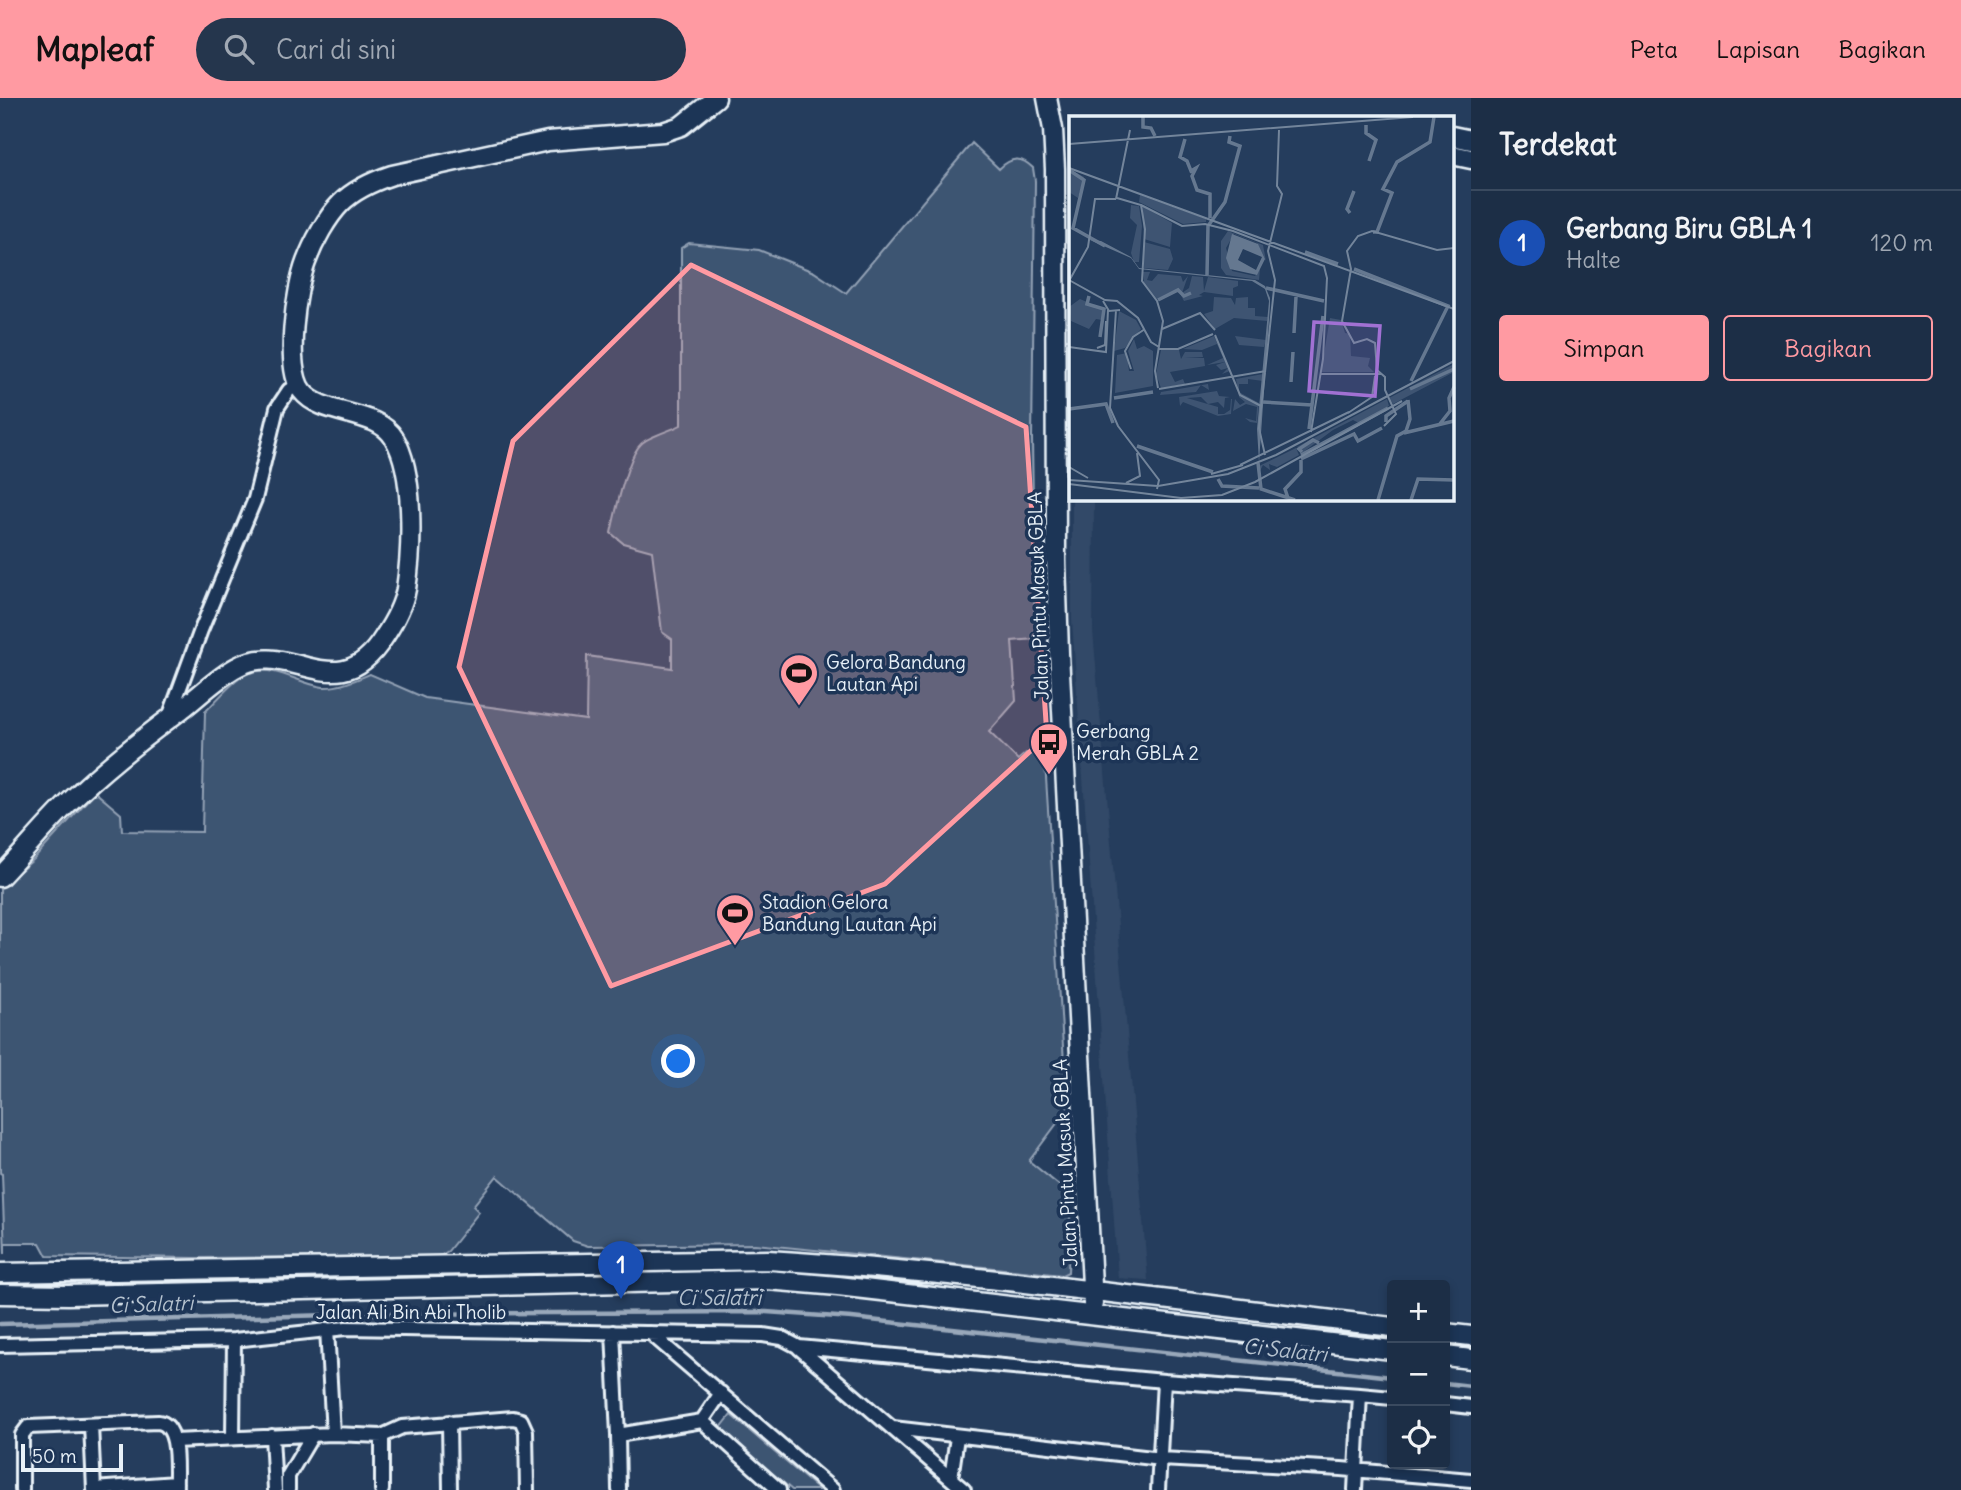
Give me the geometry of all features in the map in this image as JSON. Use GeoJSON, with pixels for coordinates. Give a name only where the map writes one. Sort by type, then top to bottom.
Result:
{"type":"FeatureCollection","features":[{"type":"Feature","properties":{"kind":"street"},"geometry":{"type":"LineString","coordinates":[[0,877],[78,793],[124,753],[238,666],[273,660],[322,670],[344,670],[363,664],[374,653],[396,618],[405,592],[412,541],[403,460],[396,440],[378,423],[310,398],[299,386],[293,353],[295,310],[306,262],[341,202],[370,183],[392,175],[548,141],[663,132],[681,126],[716,98]]}},
{"type":"Feature","properties":{"kind":"street","name":"Jalan Pintu Masuk GBLA"},"geometry":{"type":"LineString","coordinates":[[1047,98],[1062,136],[1059,653],[1093,1314]]}},
{"type":"Feature","properties":{"kind":"street"},"geometry":{"type":"LineString","coordinates":[[168,720],[201,630],[256,499],[277,408],[289,390],[299,386]]}},
{"type":"Feature","properties":{"kind":"street"},"geometry":{"type":"LineString","coordinates":[[0,1273],[768,1260],[1093,1292],[1387,1326]]}},
{"type":"Feature","properties":{"kind":"street"},"geometry":{"type":"LineString","coordinates":[[0,1294],[68,1295],[766,1280],[1093,1314],[1387,1349]]}},
{"type":"Feature","properties":{"kind":"street"},"geometry":{"type":"LineString","coordinates":[[327,1329],[334,1434]]}},
{"type":"Feature","properties":{"kind":"street","name":"Jalan Ali Bin Abi Tholib"},"geometry":{"type":"LineString","coordinates":[[0,1345],[234,1340],[327,1329],[763,1335],[782,1338],[799,1347]]}},
{"type":"Feature","properties":{"kind":"street"},"geometry":{"type":"LineString","coordinates":[[613,1332],[619,1490]]}},
{"type":"Feature","properties":{"kind":"street"},"geometry":{"type":"LineString","coordinates":[[650,1334],[833,1490]]}},
{"type":"Feature","properties":{"kind":"street"},"geometry":{"type":"LineString","coordinates":[[1450,1334],[1471,1336]]}},
{"type":"Feature","properties":{"kind":"street"},"geometry":{"type":"LineString","coordinates":[[233,1437],[234,1340]]}},
{"type":"Feature","properties":{"kind":"street"},"geometry":{"type":"LineString","coordinates":[[799,1347],[1164,1381],[1387,1398]]}},
{"type":"Feature","properties":{"kind":"street"},"geometry":{"type":"LineString","coordinates":[[799,1347],[964,1490]]}},
{"type":"Feature","properties":{"kind":"street"},"geometry":{"type":"LineString","coordinates":[[1450,1357],[1471,1359]]}},
{"type":"Feature","properties":{"kind":"street"},"geometry":{"type":"LineString","coordinates":[[1158,1490],[1164,1381]]}},
{"type":"Feature","properties":{"kind":"street"},"geometry":{"type":"LineString","coordinates":[[618,1436],[702,1421],[721,1393]]}},
{"type":"Feature","properties":{"kind":"street"},"geometry":{"type":"LineString","coordinates":[[1355,1490],[1360,1395]]}},
{"type":"Feature","properties":{"kind":"street"},"geometry":{"type":"LineString","coordinates":[[1450,1405],[1471,1407]]}},
{"type":"Feature","properties":{"kind":"street"},"geometry":{"type":"LineString","coordinates":[[174,1441],[313,1434],[382,1436],[402,1427],[513,1418],[521,1420],[526,1431],[527,1490]]}},
{"type":"Feature","properties":{"kind":"street"},"geometry":{"type":"LineString","coordinates":[[702,1421],[779,1490]]}},
{"type":"Feature","properties":{"kind":"street"},"geometry":{"type":"LineString","coordinates":[[449,1422],[450,1490]]}},
{"type":"Feature","properties":{"kind":"street"},"geometry":{"type":"LineString","coordinates":[[22,1490],[22,1435],[28,1427],[91,1425],[165,1423],[170,1427],[174,1441],[176,1487],[94,1490],[91,1425]]}},
{"type":"Feature","properties":{"kind":"street"},"geometry":{"type":"LineString","coordinates":[[893,1428],[1161,1459],[1471,1480]]}},
{"type":"Feature","properties":{"kind":"street"},"geometry":{"type":"LineString","coordinates":[[279,1481],[313,1434]]}},
{"type":"Feature","properties":{"kind":"street"},"geometry":{"type":"LineString","coordinates":[[272,1436],[279,1481],[288,1490]]}},
{"type":"Feature","properties":{"kind":"street"},"geometry":{"type":"LineString","coordinates":[[382,1436],[382,1490]]}},
{"type":"Feature","properties":{"kind":"street"},"geometry":{"type":"LineString","coordinates":[[951,1478],[957,1437]]}},
{"type":"Feature","properties":{"kind":"highlighted area"},"geometry":{"type":"Polygon","coordinates":[[[691,265],[1026,427],[1047,736],[885,884],[611,986],[459,667],[513,441],[691,265]]]}},
{"type":"Feature","properties":{"kind":"shaded area","name":"Gelora Bandung Lautan Api"},"geometry":{"type":"Polygon","coordinates":[[[972,143],[999,169],[1012,160],[1024,161],[1033,168],[1035,181],[1032,439],[1035,639],[1012,641],[1016,701],[989,732],[1018,760],[1026,753],[1041,756],[1045,762],[1067,1110],[1029,1161],[1071,1195],[1068,1272],[1062,1275],[755,1244],[588,1246],[573,1241],[497,1176],[473,1206],[479,1212],[448,1251],[440,1256],[47,1256],[40,1243],[5,1243],[5,1254],[0,1173],[0,888],[34,859],[95,792],[121,814],[122,831],[202,832],[205,712],[232,685],[249,673],[268,671],[323,687],[341,685],[370,674],[425,698],[586,720],[587,656],[672,668],[672,639],[662,632],[652,551],[623,543],[611,533],[622,486],[636,451],[649,439],[681,425],[681,248],[689,243],[759,250],[814,272],[846,293],[972,143]]]}},
{"type":"Feature","properties":{"kind":"shaded area"},"geometry":{"type":"Polygon","coordinates":[[[1072,500],[1094,500],[1093,631],[1148,1280],[1118,1278],[1072,620],[1072,500]]]}},
{"type":"Feature","properties":{"kind":"shaded area"},"geometry":{"type":"Polygon","coordinates":[[[731,1415],[819,1490],[792,1490],[720,1429],[731,1415]]]}},
{"type":"Feature","properties":{"kind":"waterway","name":"Ci Salatri"},"geometry":{"type":"LineString","coordinates":[[0,1324],[370,1314],[766,1312],[852,1318],[1387,1376]]}},
{"type":"Feature","properties":{"kind":"waterway","name":"Ci Salatri"},"geometry":{"type":"LineString","coordinates":[[1450,1384],[1471,1386]]}},
{"type":"Feature","properties":{"kind":"place","name":"Gelora Bandung Lautan Api"},"geometry":{"type":"Point","coordinates":[799,707]}},
{"type":"Feature","properties":{"kind":"place","name":"Gerbang Merah GBLA 2"},"geometry":{"type":"Point","coordinates":[1049,776]}},
{"type":"Feature","properties":{"kind":"place","name":"Stadion Gelora Bandung Lautan Api"},"geometry":{"type":"Point","coordinates":[735,947]}},
{"type":"Feature","properties":{"kind":"place","name":"Gerbang Biru GBLA 1"},"geometry":{"type":"Point","coordinates":[621,1299]}}]}
